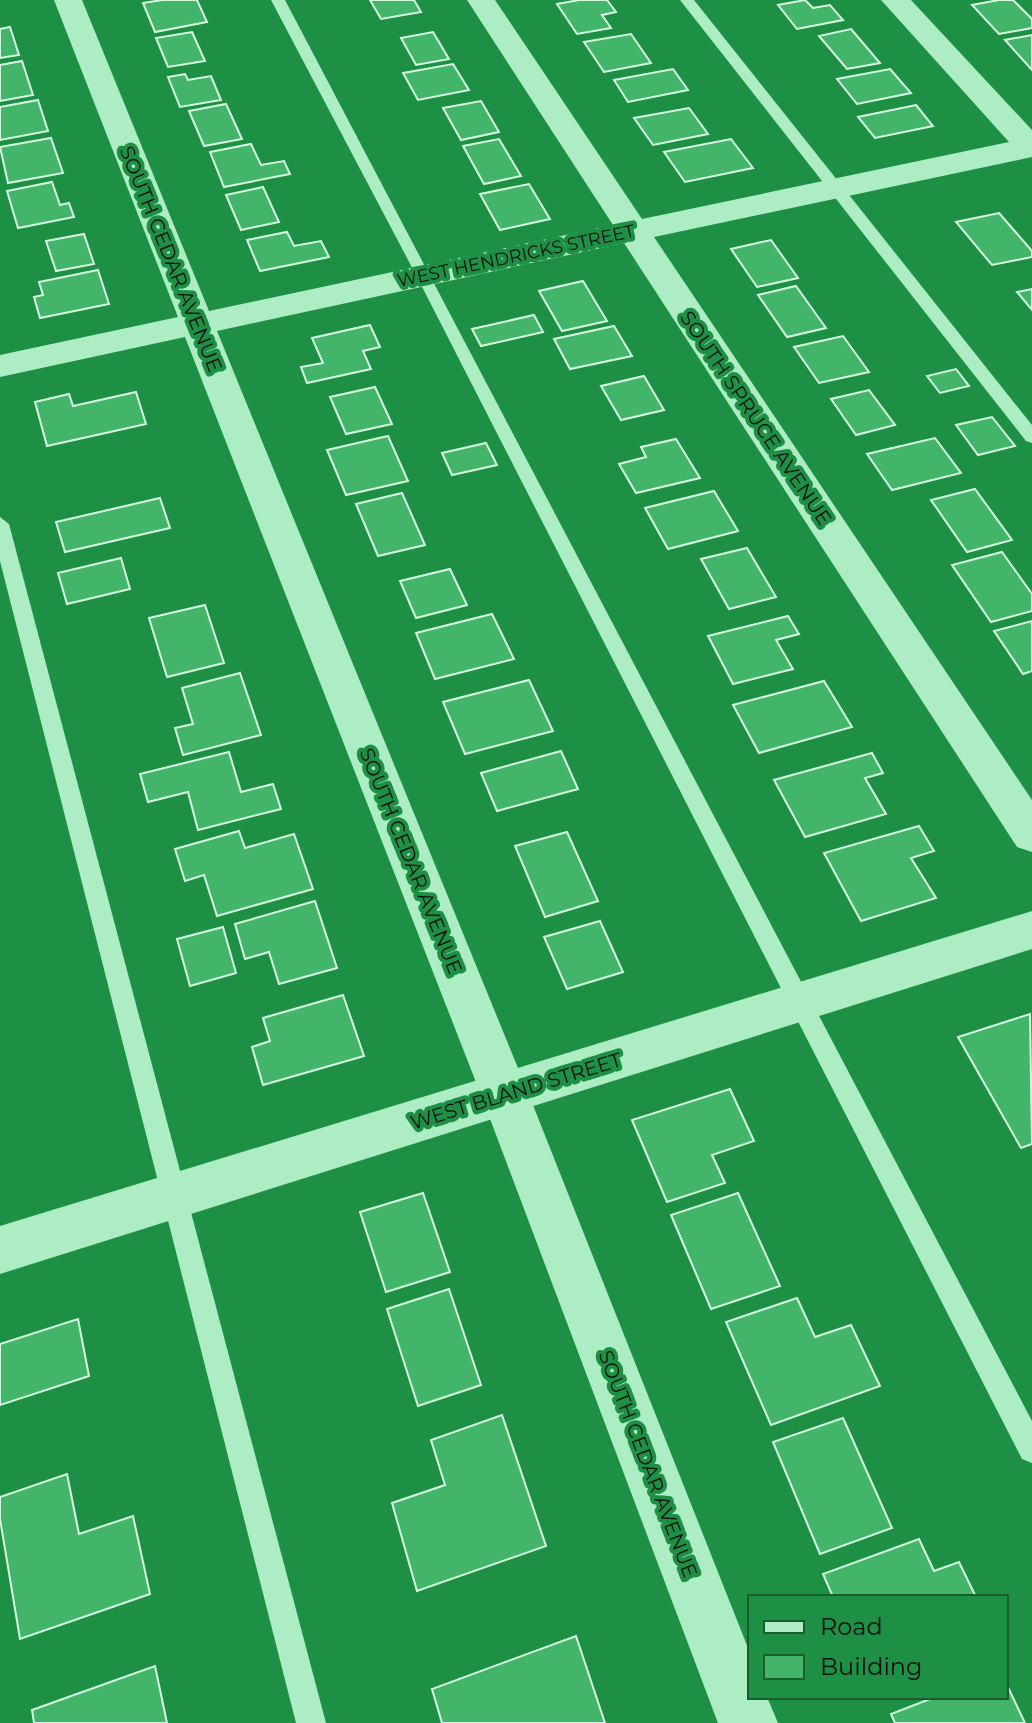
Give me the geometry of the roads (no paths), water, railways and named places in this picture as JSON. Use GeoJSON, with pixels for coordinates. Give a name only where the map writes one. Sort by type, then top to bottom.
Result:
{"type":"FeatureCollection","features":[{"type":"Feature","properties":{"kind":"street","name":"SOUTH CEDAR AVENUE"},"geometry":{"type":"LineString","coordinates":[[68,0],[505,1095],[748,1723]]}},
{"type":"Feature","properties":{"kind":"street","name":"SOUTH SPRUCE AVENUE"},"geometry":{"type":"LineString","coordinates":[[481,0],[1032,835]]}},
{"type":"Feature","properties":{"kind":"street"},"geometry":{"type":"LineString","coordinates":[[895,0],[1031,147]]}},
{"type":"Feature","properties":{"kind":"street","name":"WEST HENDRICKS STREET"},"geometry":{"type":"LineString","coordinates":[[0,366],[1031,147]]}},
{"type":"Feature","properties":{"kind":"street","name":"WEST BLAND STREET"},"geometry":{"type":"LineString","coordinates":[[0,1250],[1032,930]]}},
{"type":"Feature","properties":{"kind":"lane"},"geometry":{"type":"LineString","coordinates":[[278,0],[424,275],[1032,1449]]}},
{"type":"Feature","properties":{"kind":"lane"},"geometry":{"type":"LineString","coordinates":[[687,0],[1032,437]]}},
{"type":"Feature","properties":{"kind":"lane"},"geometry":{"type":"LineString","coordinates":[[0,524],[311,1723]]}}]}
